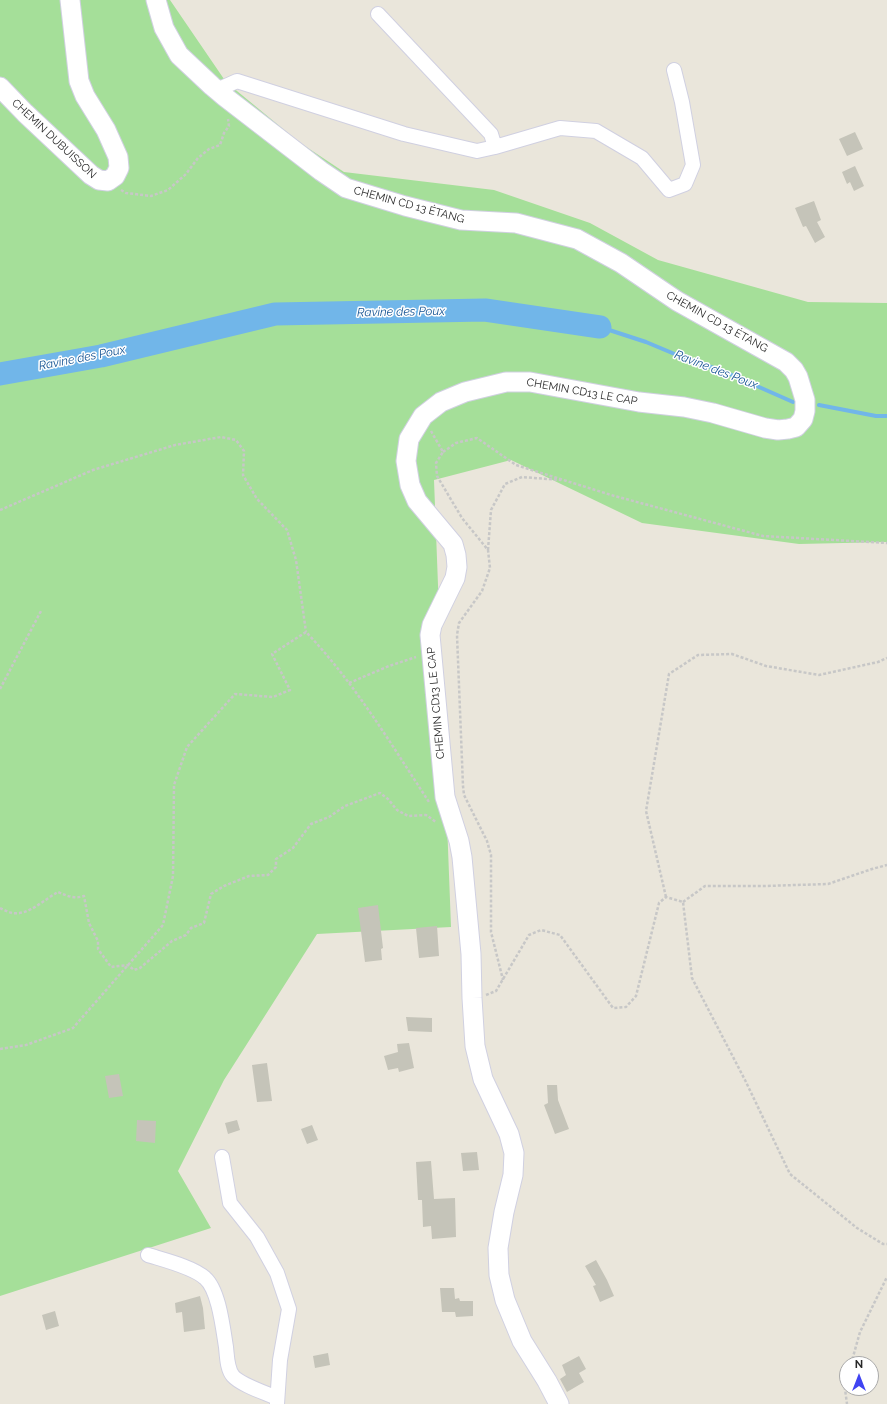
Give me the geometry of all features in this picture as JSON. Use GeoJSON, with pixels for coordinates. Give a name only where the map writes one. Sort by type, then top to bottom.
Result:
{"type":"FeatureCollection","features":[{"type":"Feature","properties":{"kind":"main road","name":"CHEMIN DUBUISSON"},"geometry":{"type":"LineString","coordinates":[[0,87],[25,113],[91,175],[99,180],[108,181],[115,176],[119,168],[118,157],[106,130],[85,96],[79,81],[70,0]]}},
{"type":"Feature","properties":{"kind":"main road","name":"CHEMIN CD 13 ÉTANG"},"geometry":{"type":"LineString","coordinates":[[156,0],[164,28],[179,55],[221,93],[315,167],[346,188],[405,206],[461,220],[516,223],[578,239],[621,263],[677,301],[786,362],[794,370],[798,377],[805,400]]}},
{"type":"Feature","properties":{"kind":"main road","name":"CHEMIN CD13 LE CAP"},"geometry":{"type":"LineString","coordinates":[[559,1404],[547,1381],[522,1341],[505,1300],[499,1275],[498,1248],[504,1212],[513,1175],[514,1153],[509,1134],[484,1079],[475,1046],[471,954],[462,857],[459,842],[446,804],[430,635],[432,624],[455,578],[457,567],[456,555],[453,544],[417,501],[410,485],[406,461],[409,439],[423,416],[441,402],[465,392],[506,382],[530,382],[639,402],[684,407],[778,430],[796,427],[803,419],[805,400]]}},
{"type":"Feature","properties":{"kind":"street"},"geometry":{"type":"LineString","coordinates":[[378,14],[491,134],[495,147]]}},
{"type":"Feature","properties":{"kind":"street"},"geometry":{"type":"LineString","coordinates":[[221,93],[237,81],[404,134],[477,151],[560,128],[596,131],[642,158],[669,190],[685,184],[693,165],[682,102],[674,70]]}},
{"type":"Feature","properties":{"kind":"street"},"geometry":{"type":"LineString","coordinates":[[148,1255],[194,1271],[205,1278],[213,1291],[223,1322],[228,1362],[233,1376],[246,1385],[277,1401],[280,1360],[290,1309],[277,1273],[257,1237],[230,1203],[222,1157]]}},
{"type":"Feature","properties":{"kind":"path"},"geometry":{"type":"LineString","coordinates":[[108,181],[126,193],[151,196],[168,190],[186,174],[198,158],[209,149],[220,145],[224,133],[229,126],[221,93]]}},
{"type":"Feature","properties":{"kind":"path"},"geometry":{"type":"LineString","coordinates":[[423,416],[443,452]]}},
{"type":"Feature","properties":{"kind":"path"},"geometry":{"type":"LineString","coordinates":[[0,510],[93,470],[175,444],[221,437],[236,440],[244,451],[243,474],[257,499],[287,530],[296,560],[306,632],[349,683],[431,805],[446,804]]}},
{"type":"Feature","properties":{"kind":"path"},"geometry":{"type":"LineString","coordinates":[[488,550],[462,518],[437,476],[436,463],[443,452],[456,443],[477,438],[516,465],[611,495],[763,536],[887,543]]}},
{"type":"Feature","properties":{"kind":"path"},"geometry":{"type":"LineString","coordinates":[[504,981],[491,932],[490,855],[487,841],[464,795],[456,635],[459,623],[482,591],[490,568],[488,550],[491,510],[505,484],[522,477],[566,481]]}},
{"type":"Feature","properties":{"kind":"path"},"geometry":{"type":"LineString","coordinates":[[0,688],[41,611]]}},
{"type":"Feature","properties":{"kind":"path"},"geometry":{"type":"LineString","coordinates":[[0,1049],[26,1045],[73,1028],[163,925],[173,876],[174,786],[187,748],[235,694],[273,698],[290,690],[272,654],[306,632]]}},
{"type":"Feature","properties":{"kind":"path"},"geometry":{"type":"LineString","coordinates":[[349,683],[389,666],[432,652]]}},
{"type":"Feature","properties":{"kind":"path"},"geometry":{"type":"LineString","coordinates":[[666,897],[646,811],[669,674],[698,655],[732,654],[766,666],[819,675],[878,662],[887,658]]}},
{"type":"Feature","properties":{"kind":"path"},"geometry":{"type":"LineString","coordinates":[[0,908],[13,913],[25,912],[58,892],[76,899],[84,896],[89,923],[98,941],[98,949],[111,967],[128,965],[134,970],[140,968],[172,941],[186,935],[191,928],[204,923],[211,894],[224,886],[249,876],[268,875],[276,867],[276,860],[293,848],[311,824],[329,817],[345,806],[380,793],[388,799],[396,810],[408,816],[426,815],[441,825]]}},
{"type":"Feature","properties":{"kind":"path"},"geometry":{"type":"LineString","coordinates":[[683,902],[706,886],[828,884],[872,868],[887,865]]}},
{"type":"Feature","properties":{"kind":"path"},"geometry":{"type":"LineString","coordinates":[[472,998],[490,995],[496,991],[504,981],[529,935],[541,930],[560,935],[613,1008],[626,1007],[636,996],[659,903],[666,897]]}},
{"type":"Feature","properties":{"kind":"path"},"geometry":{"type":"LineString","coordinates":[[666,897],[683,902]]}},
{"type":"Feature","properties":{"kind":"path"},"geometry":{"type":"LineString","coordinates":[[683,902],[692,978],[745,1080],[790,1174],[857,1228],[883,1244],[887,1244]]}},
{"type":"Feature","properties":{"kind":"path"},"geometry":{"type":"LineString","coordinates":[[854,1356],[860,1332],[887,1278]]}},
{"type":"Feature","properties":{"kind":"green space"},"geometry":{"type":"Polygon","coordinates":[[[0,0],[170,0],[226,82],[299,142],[344,172],[494,190],[590,223],[658,260],[808,302],[887,303],[887,542],[799,544],[642,523],[511,460],[434,480],[451,927],[317,934],[224,1080],[178,1171],[211,1228],[0,1296],[0,0]]]}},
{"type":"Feature","properties":{"kind":"building"},"geometry":{"type":"Polygon","coordinates":[[[855,132],[863,149],[847,156],[839,139],[855,132]]]}},
{"type":"Feature","properties":{"kind":"building"},"geometry":{"type":"Polygon","coordinates":[[[855,166],[864,186],[854,191],[850,182],[847,184],[842,172],[855,166]]]}},
{"type":"Feature","properties":{"kind":"building"},"geometry":{"type":"Polygon","coordinates":[[[814,201],[821,220],[817,222],[825,237],[815,243],[806,226],[803,227],[795,208],[814,201]]]}},
{"type":"Feature","properties":{"kind":"building"},"geometry":{"type":"Polygon","coordinates":[[[378,905],[383,948],[381,949],[382,960],[365,962],[358,908],[378,905]]]}},
{"type":"Feature","properties":{"kind":"building"},"geometry":{"type":"Polygon","coordinates":[[[437,926],[439,956],[419,958],[416,928],[437,926]]]}},
{"type":"Feature","properties":{"kind":"building"},"geometry":{"type":"Polygon","coordinates":[[[406,1017],[432,1018],[432,1032],[408,1031],[406,1017]]]}},
{"type":"Feature","properties":{"kind":"building"},"geometry":{"type":"Polygon","coordinates":[[[409,1043],[414,1068],[399,1072],[398,1068],[388,1070],[384,1056],[398,1052],[397,1044],[409,1043]]]}},
{"type":"Feature","properties":{"kind":"building"},"geometry":{"type":"Polygon","coordinates":[[[267,1063],[272,1101],[257,1102],[252,1065],[267,1063]]]}},
{"type":"Feature","properties":{"kind":"building"},"geometry":{"type":"Polygon","coordinates":[[[119,1074],[123,1096],[109,1098],[105,1076],[119,1074]]]}},
{"type":"Feature","properties":{"kind":"building"},"geometry":{"type":"Polygon","coordinates":[[[547,1085],[557,1085],[558,1100],[569,1129],[555,1134],[544,1105],[548,1103],[547,1085]]]}},
{"type":"Feature","properties":{"kind":"building"},"geometry":{"type":"Polygon","coordinates":[[[137,1120],[156,1121],[155,1143],[136,1141],[137,1120]]]}},
{"type":"Feature","properties":{"kind":"building"},"geometry":{"type":"Polygon","coordinates":[[[237,1120],[240,1130],[228,1134],[225,1123],[237,1120]]]}},
{"type":"Feature","properties":{"kind":"building"},"geometry":{"type":"Polygon","coordinates":[[[312,1125],[318,1140],[307,1144],[301,1129],[312,1125]]]}},
{"type":"Feature","properties":{"kind":"building"},"geometry":{"type":"Polygon","coordinates":[[[477,1152],[479,1170],[463,1171],[461,1153],[477,1152]]]}},
{"type":"Feature","properties":{"kind":"building"},"geometry":{"type":"Polygon","coordinates":[[[431,1161],[434,1199],[455,1198],[456,1237],[432,1239],[431,1226],[423,1227],[422,1200],[418,1200],[416,1162],[431,1161]]]}},
{"type":"Feature","properties":{"kind":"building"},"geometry":{"type":"Polygon","coordinates":[[[596,1260],[614,1296],[600,1302],[593,1286],[596,1285],[585,1266],[596,1260]]]}},
{"type":"Feature","properties":{"kind":"building"},"geometry":{"type":"Polygon","coordinates":[[[440,1288],[454,1288],[455,1299],[459,1298],[460,1301],[473,1301],[473,1316],[456,1317],[455,1312],[442,1312],[440,1288]]]}},
{"type":"Feature","properties":{"kind":"building"},"geometry":{"type":"Polygon","coordinates":[[[200,1296],[205,1329],[184,1332],[182,1312],[176,1313],[175,1303],[200,1296]]]}},
{"type":"Feature","properties":{"kind":"building"},"geometry":{"type":"Polygon","coordinates":[[[55,1311],[59,1326],[46,1330],[42,1315],[55,1311]]]}},
{"type":"Feature","properties":{"kind":"building"},"geometry":{"type":"Polygon","coordinates":[[[328,1353],[330,1365],[315,1368],[313,1356],[328,1353]]]}},
{"type":"Feature","properties":{"kind":"building"},"geometry":{"type":"Polygon","coordinates":[[[579,1356],[586,1369],[579,1373],[584,1382],[567,1392],[560,1379],[566,1375],[562,1365],[579,1356]]]}},
{"type":"Feature","properties":{"kind":"waterway","name":"Ravine des Poux"},"geometry":{"type":"LineString","coordinates":[[0,374],[101,356],[275,314],[485,310],[600,327]]}},
{"type":"Feature","properties":{"kind":"waterway","name":"Ravine des Poux"},"geometry":{"type":"LineString","coordinates":[[600,327],[646,342],[725,372],[793,402]]}},
{"type":"Feature","properties":{"kind":"waterway","name":"Ravine des Poux"},"geometry":{"type":"LineString","coordinates":[[819,405],[876,416],[887,416]]}}]}
